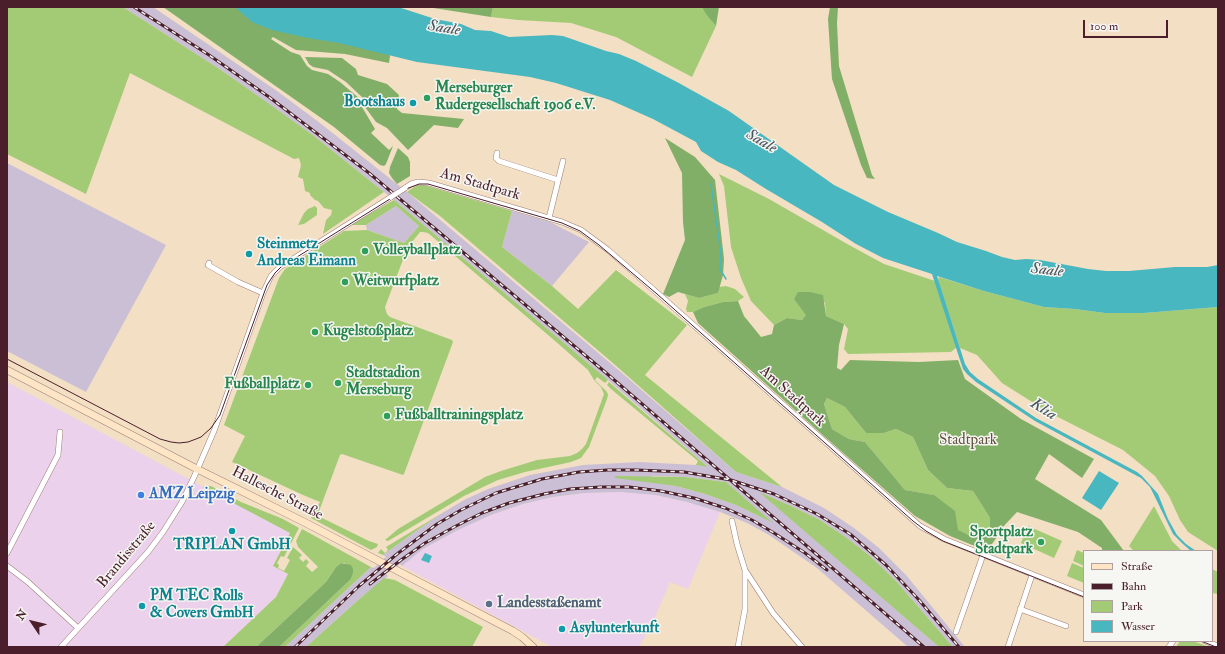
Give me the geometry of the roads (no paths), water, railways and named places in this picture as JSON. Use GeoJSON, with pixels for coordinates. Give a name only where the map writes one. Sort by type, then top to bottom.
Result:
{"type":"FeatureCollection","features":[{"type":"Feature","properties":{"kind":"street","name":"Am Stadtpark"},"geometry":{"type":"LineString","coordinates":[[497,153],[496,158],[499,161],[558,180]]}},
{"type":"Feature","properties":{"kind":"street"},"geometry":{"type":"LineString","coordinates":[[548,218],[563,161]]}},
{"type":"Feature","properties":{"kind":"street","name":"Am Stadtpark"},"geometry":{"type":"LineString","coordinates":[[274,272],[411,184],[418,182],[428,183],[568,224],[581,230],[608,250],[920,526],[944,539],[1083,595]]}},
{"type":"Feature","properties":{"kind":"street"},"geometry":{"type":"LineString","coordinates":[[209,264],[238,282],[263,293]]}},
{"type":"Feature","properties":{"kind":"street","name":"Brandisstraße"},"geometry":{"type":"LineString","coordinates":[[61,647],[140,562],[160,536],[182,502],[214,431],[263,293],[268,280],[274,272]]}},
{"type":"Feature","properties":{"kind":"street","name":"Hallesche Straße"},"geometry":{"type":"LineString","coordinates":[[7,370],[513,631],[533,647]]}},
{"type":"Feature","properties":{"kind":"street"},"geometry":{"type":"LineString","coordinates":[[7,553],[58,455],[60,432]]}},
{"type":"Feature","properties":{"kind":"street"},"geometry":{"type":"LineString","coordinates":[[732,521],[745,570],[773,613],[802,647]]}},
{"type":"Feature","properties":{"kind":"street"},"geometry":{"type":"LineString","coordinates":[[956,632],[983,555]]}},
{"type":"Feature","properties":{"kind":"street"},"geometry":{"type":"LineString","coordinates":[[7,566],[28,582],[78,628]]}},
{"type":"Feature","properties":{"kind":"street"},"geometry":{"type":"LineString","coordinates":[[738,647],[745,609],[745,570]]}},
{"type":"Feature","properties":{"kind":"street"},"geometry":{"type":"LineString","coordinates":[[1008,647],[1032,575]]}},
{"type":"Feature","properties":{"kind":"street"},"geometry":{"type":"LineString","coordinates":[[1020,609],[1066,626]]}},
{"type":"Feature","properties":{"kind":"street"},"geometry":{"type":"LineString","coordinates":[[1208,642],[1218,646]]}},
{"type":"Feature","properties":{"kind":"water","name":"Saale"},"geometry":{"type":"Polygon","coordinates":[[[235,7],[398,7],[435,19],[461,24],[475,30],[491,31],[509,37],[552,35],[563,36],[619,54],[677,82],[729,111],[834,185],[888,212],[957,242],[1015,260],[1040,260],[1106,271],[1129,271],[1175,267],[1207,267],[1218,265],[1218,307],[1144,313],[1105,313],[1044,307],[984,291],[937,276],[965,364],[970,372],[1036,418],[1137,472],[1158,494],[1168,519],[1177,535],[1195,550],[1190,550],[1173,534],[1150,487],[1141,478],[1035,421],[976,382],[967,374],[963,369],[932,274],[883,258],[856,244],[736,170],[718,162],[701,151],[696,142],[653,119],[610,100],[556,83],[530,77],[417,62],[339,43],[272,30],[252,22],[235,7]]]}},
{"type":"Feature","properties":{"kind":"water"},"geometry":{"type":"Polygon","coordinates":[[[1099,471],[1119,483],[1101,510],[1082,498],[1099,471]]]}},
{"type":"Feature","properties":{"kind":"water"},"geometry":{"type":"Polygon","coordinates":[[[425,553],[432,556],[429,563],[421,560],[425,553]]]}},
{"type":"Feature","properties":{"kind":"waterway"},"geometry":{"type":"LineString","coordinates":[[711,184],[721,254],[720,269],[726,279]]}},
{"type":"Feature","properties":{"kind":"tram line"},"geometry":{"type":"LineString","coordinates":[[7,359],[160,439],[179,443],[188,442],[201,437],[211,428],[220,415],[267,285],[275,273],[281,267],[406,189],[419,184],[428,184],[562,223],[580,231],[657,294],[926,531],[943,541],[1083,597]]}},
{"type":"Feature","properties":{"kind":"tram line"},"geometry":{"type":"LineString","coordinates":[[1204,642],[1216,647]]}},
{"type":"Feature","properties":{"kind":"railway"},"geometry":{"type":"LineString","coordinates":[[134,7],[209,55],[269,97],[369,173],[605,372],[924,647]]}},
{"type":"Feature","properties":{"kind":"railway"},"geometry":{"type":"LineString","coordinates":[[295,647],[359,586],[397,554],[437,524],[461,510],[496,493],[542,479],[579,472],[608,470],[684,472],[731,480],[774,494],[817,514],[850,534],[886,565],[919,600],[959,647]]}},
{"type":"Feature","properties":{"kind":"railway"},"geometry":{"type":"LineString","coordinates":[[370,584],[425,543],[482,513],[509,503],[544,494],[570,489],[601,487],[629,487],[661,491],[694,498],[725,508],[752,520],[774,533],[805,553],[827,570]]}},
{"type":"Feature","properties":{"kind":"place","name":"Merseburger Rudergesellschaft 1906 e.V."},"geometry":{"type":"Point","coordinates":[427,98]}},
{"type":"Feature","properties":{"kind":"place","name":"Bootshaus"},"geometry":{"type":"Point","coordinates":[413,103]}},
{"type":"Feature","properties":{"kind":"place","name":"Volleyballplatz"},"geometry":{"type":"Point","coordinates":[365,251]}},
{"type":"Feature","properties":{"kind":"place","name":"Steinmetz Andreas Eimann"},"geometry":{"type":"Point","coordinates":[249,254]}},
{"type":"Feature","properties":{"kind":"place","name":"Weitwurfplatz"},"geometry":{"type":"Point","coordinates":[345,282]}},
{"type":"Feature","properties":{"kind":"place","name":"Kugelstoßplatz"},"geometry":{"type":"Point","coordinates":[315,332]}},
{"type":"Feature","properties":{"kind":"place","name":"Stadtstadion Merseburg"},"geometry":{"type":"Point","coordinates":[338,383]}},
{"type":"Feature","properties":{"kind":"place","name":"Fußballplatz"},"geometry":{"type":"Point","coordinates":[308,385]}},
{"type":"Feature","properties":{"kind":"place","name":"Fußballtrainingsplatz"},"geometry":{"type":"Point","coordinates":[387,416]}},
{"type":"Feature","properties":{"kind":"place","name":"AMZ Leipzig"},"geometry":{"type":"Point","coordinates":[141,495]}},
{"type":"Feature","properties":{"kind":"place","name":"TRIPLAN GmbH"},"geometry":{"type":"Point","coordinates":[232,531]}},
{"type":"Feature","properties":{"kind":"place","name":"Sportplatz Stadtpark"},"geometry":{"type":"Point","coordinates":[1041,542]}},
{"type":"Feature","properties":{"kind":"place","name":"Landesstaßenamt"},"geometry":{"type":"Point","coordinates":[489,604]}},
{"type":"Feature","properties":{"kind":"place","name":"PM TEC Rolls & Covers GmbH"},"geometry":{"type":"Point","coordinates":[142,606]}},
{"type":"Feature","properties":{"kind":"place","name":"Asylunterkunft"},"geometry":{"type":"Point","coordinates":[562,629]}},
{"type":"Feature","properties":{"kind":"water label","name":"Klia"},"geometry":{"type":"Point","coordinates":[1043,410]}},
{"type":"Feature","properties":{"kind":"park label","name":"Stadtpark"},"geometry":{"type":"Point","coordinates":[968,441]}}]}
